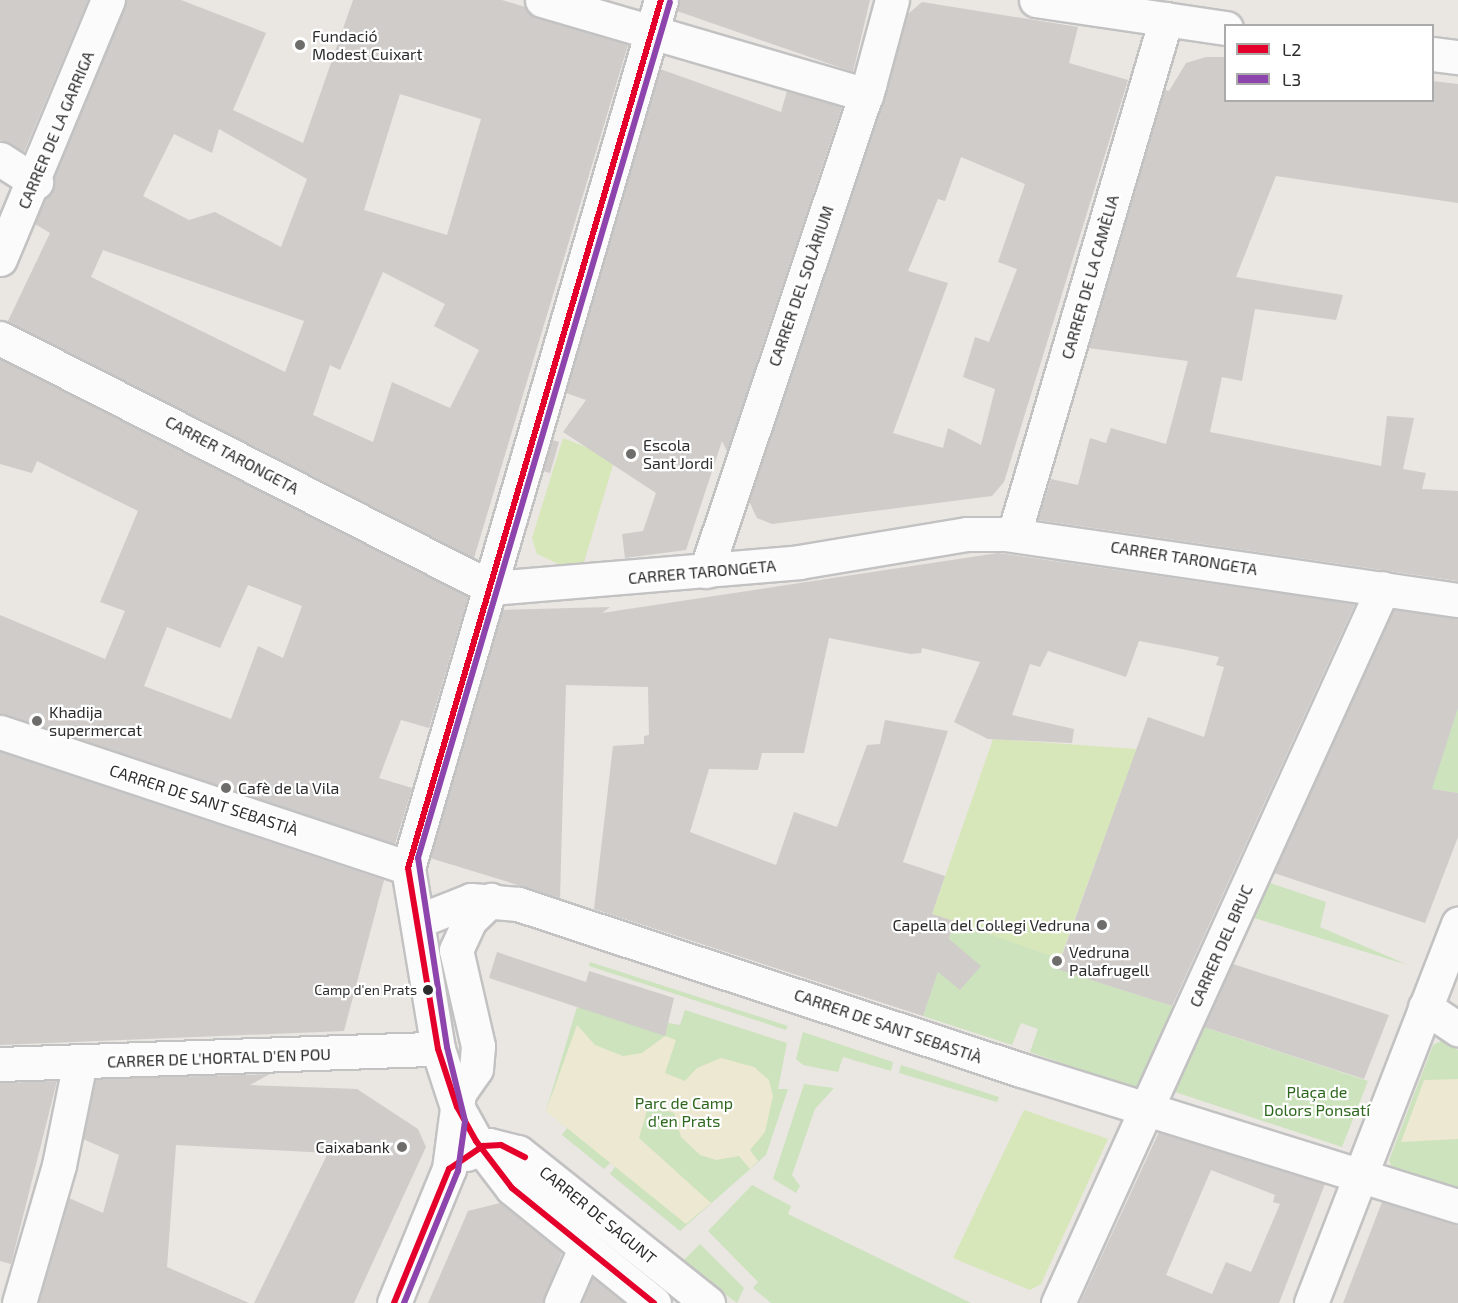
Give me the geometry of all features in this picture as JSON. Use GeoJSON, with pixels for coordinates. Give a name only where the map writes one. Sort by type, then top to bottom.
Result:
{"type":"FeatureCollection","features":[{"type":"Feature","properties":{"kind":"street","name":"CARRER DE LA GARRIGA"},"geometry":{"type":"LineString","coordinates":[[0,259],[36,182],[108,0]]}},
{"type":"Feature","properties":{"kind":"street"},"geometry":{"type":"LineString","coordinates":[[542,0],[866,95]]}},
{"type":"Feature","properties":{"kind":"street"},"geometry":{"type":"LineString","coordinates":[[457,1107],[438,1049],[408,868],[492,588],[661,0]]}},
{"type":"Feature","properties":{"kind":"street","name":"CARRER DEL SOLÀRIUM"},"geometry":{"type":"LineString","coordinates":[[706,571],[866,95],[892,0]]}},
{"type":"Feature","properties":{"kind":"street"},"geometry":{"type":"LineString","coordinates":[[1036,0],[1224,28]]}},
{"type":"Feature","properties":{"kind":"street","name":"CARRER DE LA CAMÈLIA"},"geometry":{"type":"LineString","coordinates":[[1014,534],[1166,19]]}},
{"type":"Feature","properties":{"kind":"street"},"geometry":{"type":"LineString","coordinates":[[1434,54],[1458,57]]}},
{"type":"Feature","properties":{"kind":"street"},"geometry":{"type":"LineString","coordinates":[[0,159],[36,182]]}},
{"type":"Feature","properties":{"kind":"street","name":"CARRER TARONGETA"},"geometry":{"type":"LineString","coordinates":[[0,338],[492,588],[799,562],[967,534],[1014,534],[1458,600]]}},
{"type":"Feature","properties":{"kind":"street","name":"CARRER DEL BRUC"},"geometry":{"type":"LineString","coordinates":[[1058,1303],[1148,1110],[1383,588]]}},
{"type":"Feature","properties":{"kind":"street","name":"CARRER DE SANT SEBASTIÀ"},"geometry":{"type":"LineString","coordinates":[[0,732],[408,868]]}},
{"type":"Feature","properties":{"kind":"street"},"geometry":{"type":"LineString","coordinates":[[394,1303],[437,1203],[449,1169],[457,1107],[476,1069],[478,1046],[457,956],[470,920],[491,900]]}},
{"type":"Feature","properties":{"kind":"street","name":"CARRER DE SANT SEBASTIÀ"},"geometry":{"type":"LineString","coordinates":[[419,930],[457,903],[491,900],[527,907],[1359,1179],[1458,1206]]}},
{"type":"Feature","properties":{"kind":"street"},"geometry":{"type":"LineString","coordinates":[[1311,1303],[1458,924]]}},
{"type":"Feature","properties":{"kind":"street"},"geometry":{"type":"LineString","coordinates":[[419,930],[457,956]]}},
{"type":"Feature","properties":{"kind":"street"},"geometry":{"type":"LineString","coordinates":[[1425,1007],[1458,1029]]}},
{"type":"Feature","properties":{"kind":"street","name":"CARRER DE L'HORTAL D'EN POU"},"geometry":{"type":"LineString","coordinates":[[0,1064],[438,1049]]}},
{"type":"Feature","properties":{"kind":"street"},"geometry":{"type":"LineString","coordinates":[[19,1303],[59,1166],[80,1062]]}},
{"type":"Feature","properties":{"kind":"street","name":"CARRER DE SAGUNT"},"geometry":{"type":"LineString","coordinates":[[457,1107],[480,1147],[512,1188],[654,1303]]}},
{"type":"Feature","properties":{"kind":"street","name":"CARRER DE SAGUNT"},"geometry":{"type":"LineString","coordinates":[[480,1147],[501,1146],[518,1152],[708,1303]]}},
{"type":"Feature","properties":{"kind":"street"},"geometry":{"type":"LineString","coordinates":[[449,1169],[480,1147]]}},
{"type":"Feature","properties":{"kind":"street","name":"CARRER DE SAGUNT"},"geometry":{"type":"LineString","coordinates":[[437,1203],[451,1186],[473,1174],[512,1188]]}},
{"type":"Feature","properties":{"kind":"street"},"geometry":{"type":"LineString","coordinates":[[561,1303],[585,1248]]}},
{"type":"Feature","properties":{"kind":"green space"},"geometry":{"type":"Polygon","coordinates":[[[563,438],[609,456],[613,465],[584,562],[565,567],[537,554],[532,538],[563,438]]]}},
{"type":"Feature","properties":{"kind":"green space"},"geometry":{"type":"Polygon","coordinates":[[[1458,708],[1458,793],[1413,786],[1445,747],[1458,708]]]}},
{"type":"Feature","properties":{"kind":"green space"},"geometry":{"type":"Polygon","coordinates":[[[993,739],[1137,749],[1060,959],[932,914],[993,739]]]}},
{"type":"Feature","properties":{"kind":"green space"},"geometry":{"type":"Polygon","coordinates":[[[1267,882],[1326,902],[1320,927],[1408,965],[1251,917],[1267,882]]]}},
{"type":"Feature","properties":{"kind":"green space"},"geometry":{"type":"Polygon","coordinates":[[[955,921],[1060,959],[1058,969],[1178,1008],[1140,1090],[1030,1052],[1038,1029],[1021,1023],[1012,1045],[923,1016],[955,921]]]}},
{"type":"Feature","properties":{"kind":"green space"},"geometry":{"type":"Polygon","coordinates":[[[590,962],[788,1026],[786,1030],[589,966],[590,962]]]}},
{"type":"Feature","properties":{"kind":"green space","name":"Parc de Camp d'en Prats"},"geometry":{"type":"Polygon","coordinates":[[[577,1007],[680,1025],[685,1010],[787,1043],[778,1089],[788,1089],[766,1155],[680,1231],[610,1174],[615,1167],[610,1163],[604,1169],[562,1135],[567,1128],[546,1111],[577,1007]]]}},
{"type":"Feature","properties":{"kind":"green space","name":"Plaça de Dolors Ponsatí"},"geometry":{"type":"Polygon","coordinates":[[[1204,1027],[1368,1081],[1342,1147],[1175,1092],[1204,1027]]]}},
{"type":"Feature","properties":{"kind":"green space"},"geometry":{"type":"Polygon","coordinates":[[[803,1032],[893,1062],[891,1071],[843,1057],[838,1072],[803,1065],[796,1059],[803,1032]]]}},
{"type":"Feature","properties":{"kind":"green space"},"geometry":{"type":"Polygon","coordinates":[[[1443,1040],[1458,1050],[1458,1192],[1392,1169],[1389,1160],[1433,1045],[1443,1040]]]}},
{"type":"Feature","properties":{"kind":"green space"},"geometry":{"type":"Polygon","coordinates":[[[901,1065],[999,1097],[997,1102],[899,1073],[901,1065]]]}},
{"type":"Feature","properties":{"kind":"green space"},"geometry":{"type":"Polygon","coordinates":[[[804,1084],[834,1088],[815,1109],[792,1175],[800,1186],[796,1193],[773,1179],[804,1084]]]}},
{"type":"Feature","properties":{"kind":"green space"},"geometry":{"type":"Polygon","coordinates":[[[1024,1110],[1108,1139],[1041,1284],[1030,1290],[953,1258],[1024,1110]]]}},
{"type":"Feature","properties":{"kind":"green space"},"geometry":{"type":"Polygon","coordinates":[[[752,1185],[791,1206],[788,1214],[971,1303],[771,1303],[753,1288],[758,1282],[708,1231],[752,1185]]]}},
{"type":"Feature","properties":{"kind":"green space"},"geometry":{"type":"Polygon","coordinates":[[[700,1244],[744,1288],[737,1303],[682,1262],[700,1244]]]}},
{"type":"Feature","properties":{"kind":"sand","name":"Parc de Camp d'en Prats"},"geometry":{"type":"Polygon","coordinates":[[[577,1025],[595,1045],[623,1056],[642,1053],[665,1036],[676,1040],[665,1073],[685,1081],[697,1068],[721,1058],[754,1067],[769,1080],[773,1096],[765,1132],[750,1150],[758,1161],[750,1169],[739,1156],[716,1160],[700,1155],[681,1137],[674,1113],[649,1104],[639,1138],[711,1203],[686,1224],[546,1111],[577,1025]]]}},
{"type":"Feature","properties":{"kind":"sand"},"geometry":{"type":"Polygon","coordinates":[[[1458,1079],[1458,1139],[1401,1142],[1424,1080],[1458,1079]]]}},
{"type":"Feature","properties":{"kind":"building"},"geometry":{"type":"Polygon","coordinates":[[[0,0],[88,0],[24,152],[0,140],[0,0]]]}},
{"type":"Feature","properties":{"kind":"building"},"geometry":{"type":"Polygon","coordinates":[[[126,0],[181,0],[266,33],[233,110],[303,143],[353,0],[502,0],[525,7],[537,18],[628,45],[474,558],[8,321],[50,233],[35,224],[126,0]],[[400,94],[364,210],[447,235],[481,119],[400,94]],[[219,129],[212,153],[174,134],[143,196],[189,220],[215,212],[281,247],[307,179],[219,129]],[[103,250],[91,277],[285,372],[304,321],[103,250]],[[383,272],[340,370],[330,365],[313,415],[373,442],[392,382],[450,408],[479,350],[434,326],[445,304],[383,272]]]}},
{"type":"Feature","properties":{"kind":"building"},"geometry":{"type":"Polygon","coordinates":[[[679,0],[870,0],[853,72],[677,11],[679,0]]]}},
{"type":"Feature","properties":{"kind":"building"},"geometry":{"type":"Polygon","coordinates":[[[922,2],[1078,27],[1069,63],[1128,80],[1004,482],[992,496],[772,524],[757,518],[749,501],[908,14],[922,2]],[[961,157],[945,201],[938,199],[908,271],[948,283],[893,433],[943,448],[948,428],[981,445],[995,389],[963,377],[975,337],[989,342],[1017,269],[998,262],[1025,184],[961,157]]]}},
{"type":"Feature","properties":{"kind":"building"},"geometry":{"type":"Polygon","coordinates":[[[1206,57],[1224,57],[1224,102],[1434,102],[1434,81],[1458,84],[1458,203],[1276,176],[1236,277],[1343,295],[1336,320],[1255,309],[1242,381],[1222,377],[1210,432],[1381,466],[1387,416],[1414,418],[1403,469],[1426,473],[1422,489],[1458,491],[1458,581],[1038,520],[1051,479],[1078,485],[1090,438],[1106,443],[1111,428],[1166,444],[1188,361],[1088,348],[1165,90],[1169,91],[1186,63],[1206,57]]]}},
{"type":"Feature","properties":{"kind":"building"},"geometry":{"type":"Polygon","coordinates":[[[660,69],[781,112],[787,91],[842,107],[727,451],[722,441],[686,550],[625,558],[622,534],[643,531],[656,493],[563,432],[586,400],[566,393],[660,69]]]}},
{"type":"Feature","properties":{"kind":"building"},"geometry":{"type":"Polygon","coordinates":[[[0,359],[468,597],[429,728],[401,720],[379,778],[412,788],[395,844],[0,714],[0,615],[105,659],[125,611],[100,602],[138,511],[37,461],[32,473],[0,464],[0,359]],[[248,585],[220,648],[167,627],[144,686],[231,719],[258,646],[283,658],[302,606],[248,585]]]}},
{"type":"Feature","properties":{"kind":"building"},"geometry":{"type":"Polygon","coordinates":[[[552,440],[559,442],[550,473],[543,471],[552,440]]]}},
{"type":"Feature","properties":{"kind":"building"},"geometry":{"type":"Polygon","coordinates":[[[998,553],[1355,604],[1172,1006],[1057,969],[1148,717],[1204,737],[1224,667],[1216,665],[1219,657],[1182,649],[1139,641],[1126,677],[1048,651],[1040,667],[1030,664],[1012,715],[1074,729],[1072,743],[988,739],[954,722],[980,662],[922,648],[921,653],[911,654],[829,638],[804,753],[762,753],[758,770],[709,769],[690,832],[776,865],[794,812],[837,827],[867,745],[880,744],[885,720],[948,731],[903,862],[945,876],[932,914],[954,921],[949,939],[981,966],[960,990],[938,972],[923,1016],[594,909],[613,746],[644,744],[644,736],[649,735],[648,687],[566,685],[560,898],[430,858],[503,610],[610,607],[602,613],[998,553]]]}},
{"type":"Feature","properties":{"kind":"building"},"geometry":{"type":"Polygon","coordinates":[[[1394,610],[1458,618],[1458,708],[1432,789],[1458,793],[1458,837],[1425,923],[1274,873],[1394,610]]]}},
{"type":"Feature","properties":{"kind":"building"},"geometry":{"type":"Polygon","coordinates":[[[0,752],[384,880],[344,1031],[0,1045],[0,752]]]}},
{"type":"Feature","properties":{"kind":"building"},"geometry":{"type":"Polygon","coordinates":[[[497,952],[586,982],[589,971],[674,998],[665,1036],[489,978],[497,952]]]}},
{"type":"Feature","properties":{"kind":"building"},"geometry":{"type":"Polygon","coordinates":[[[1233,964],[1389,1015],[1364,1079],[1204,1027],[1233,964]]]}},
{"type":"Feature","properties":{"kind":"building"},"geometry":{"type":"Polygon","coordinates":[[[270,1074],[250,1085],[357,1089],[418,1129],[426,1147],[354,1303],[254,1303],[328,1153],[176,1145],[167,1267],[249,1303],[39,1303],[69,1198],[103,1213],[119,1155],[83,1139],[96,1079],[270,1074]]]}},
{"type":"Feature","properties":{"kind":"building"},"geometry":{"type":"Polygon","coordinates":[[[57,1081],[11,1264],[0,1261],[0,1083],[57,1081]]]}},
{"type":"Feature","properties":{"kind":"building"},"geometry":{"type":"Polygon","coordinates":[[[1159,1132],[1325,1184],[1279,1303],[1080,1303],[1159,1132]],[[1211,1170],[1166,1275],[1212,1294],[1226,1262],[1251,1272],[1280,1204],[1273,1202],[1275,1195],[1211,1170]]]}},
{"type":"Feature","properties":{"kind":"building"},"geometry":{"type":"Polygon","coordinates":[[[1382,1202],[1458,1226],[1458,1303],[1343,1303],[1382,1202]]]}},
{"type":"Feature","properties":{"kind":"building"},"geometry":{"type":"Polygon","coordinates":[[[500,1203],[562,1253],[543,1303],[428,1303],[468,1211],[500,1203]]]}},
{"type":"Feature","properties":{"kind":"building"},"geometry":{"type":"Polygon","coordinates":[[[593,1278],[624,1303],[581,1303],[593,1278]]]}},
{"type":"Feature","properties":{"kind":"transit line","name":"L2"},"geometry":{"type":"LineString","coordinates":[[654,1303],[512,1188],[476,1141],[457,1107],[438,1049],[408,868],[661,0]]}},
{"type":"Feature","properties":{"kind":"transit line","name":"L3"},"geometry":{"type":"LineString","coordinates":[[404,1303],[458,1171],[465,1121],[447,1047],[418,858],[670,2]]}},
{"type":"Feature","properties":{"kind":"transit line","name":"L2"},"geometry":{"type":"LineString","coordinates":[[394,1303],[449,1169],[483,1146],[501,1145],[525,1157]]}},
{"type":"Feature","properties":{"kind":"place","name":"Fundació Modest Cuixart"},"geometry":{"type":"Point","coordinates":[300,45]}},
{"type":"Feature","properties":{"kind":"place","name":"Escola Sant Jordi"},"geometry":{"type":"Point","coordinates":[631,454]}},
{"type":"Feature","properties":{"kind":"place","name":"Khadija supermercat"},"geometry":{"type":"Point","coordinates":[37,721]}},
{"type":"Feature","properties":{"kind":"place","name":"Cafè de la Vila"},"geometry":{"type":"Point","coordinates":[226,788]}},
{"type":"Feature","properties":{"kind":"place","name":"Capella del Col·legi Vedruna"},"geometry":{"type":"Point","coordinates":[1102,925]}},
{"type":"Feature","properties":{"kind":"place","name":"Vedruna Palafrugell"},"geometry":{"type":"Point","coordinates":[1057,961]}},
{"type":"Feature","properties":{"kind":"place","name":"Camp d'en Prats"},"geometry":{"type":"Point","coordinates":[428,990]}},
{"type":"Feature","properties":{"kind":"place","name":"Caixabank"},"geometry":{"type":"Point","coordinates":[402,1147]}}]}
